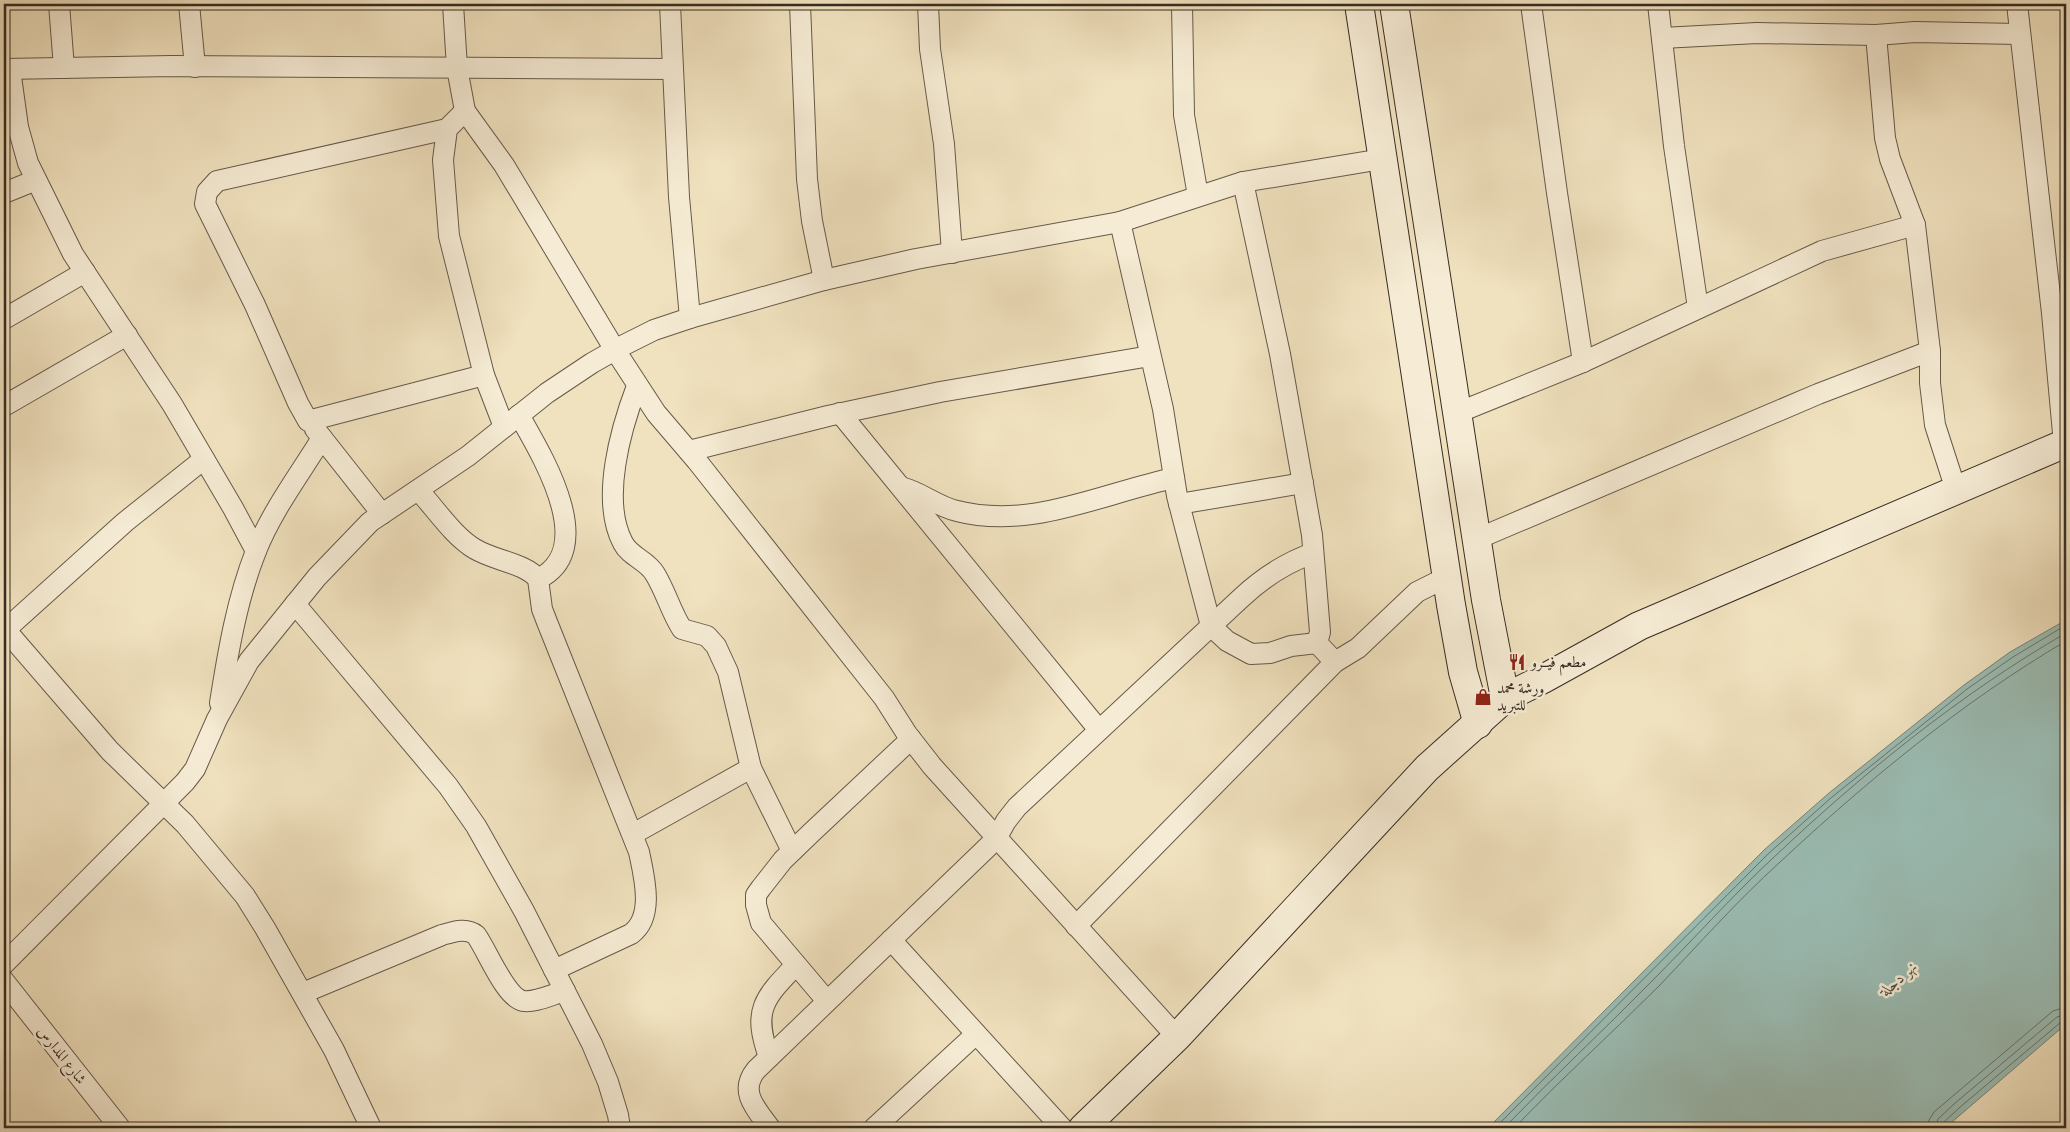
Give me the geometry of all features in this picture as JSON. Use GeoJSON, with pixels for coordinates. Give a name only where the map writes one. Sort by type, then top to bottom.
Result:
{"type":"FeatureCollection","features":[{"type":"Feature","properties":{"kind":"street"},"geometry":{"type":"LineString","coordinates":[[59,4],[64,68]]}},
{"type":"Feature","properties":{"kind":"street"},"geometry":{"type":"LineString","coordinates":[[189,4],[195,66]]}},
{"type":"Feature","properties":{"kind":"street"},"geometry":{"type":"LineString","coordinates":[[453,4],[457,68],[465,111],[504,165],[637,386],[656,413],[689,451],[884,698],[911,739],[932,766],[1177,1038]]}},
{"type":"Feature","properties":{"kind":"street"},"geometry":{"type":"LineString","coordinates":[[670,4],[679,197],[690,318]]}},
{"type":"Feature","properties":{"kind":"street"},"geometry":{"type":"LineString","coordinates":[[800,4],[807,179],[812,221],[824,280]]}},
{"type":"Feature","properties":{"kind":"street"},"geometry":{"type":"LineString","coordinates":[[928,4],[930,49],[944,144],[952,253]]}},
{"type":"Feature","properties":{"kind":"street"},"geometry":{"type":"LineString","coordinates":[[1182,4],[1184,115],[1198,196]]}},
{"type":"Feature","properties":{"kind":"street"},"geometry":{"type":"LineString","coordinates":[[1359,4],[1447,577],[1463,672],[1478,724]]}},
{"type":"Feature","properties":{"kind":"street"},"geometry":{"type":"LineString","coordinates":[[1394,4],[1486,600],[1505,698]]}},
{"type":"Feature","properties":{"kind":"street"},"geometry":{"type":"LineString","coordinates":[[1532,4],[1557,193],[1583,362]]}},
{"type":"Feature","properties":{"kind":"street"},"geometry":{"type":"LineString","coordinates":[[1658,4],[1675,155],[1698,308]]}},
{"type":"Feature","properties":{"kind":"street"},"geometry":{"type":"LineString","coordinates":[[1083,1128],[1177,1038],[1427,768],[1505,698],[1543,680],[1639,626],[2065,443],[2017,4]]}},
{"type":"Feature","properties":{"kind":"street"},"geometry":{"type":"LineString","coordinates":[[1662,38],[1758,32],[1876,35],[1916,32],[2019,34]]}},
{"type":"Feature","properties":{"kind":"street"},"geometry":{"type":"LineString","coordinates":[[1876,35],[1885,138],[1890,159],[1914,225],[1930,350],[1930,383],[1936,425],[1956,490]]}},
{"type":"Feature","properties":{"kind":"street"},"geometry":{"type":"LineString","coordinates":[[256,551],[204,459],[85,272],[36,180],[28,163],[18,127],[7,69],[195,66],[672,69]]}},
{"type":"Feature","properties":{"kind":"street"},"geometry":{"type":"LineString","coordinates":[[382,514],[308,421],[298,403],[256,305],[206,208],[207,192],[217,181],[447,129],[465,111]]}},
{"type":"Feature","properties":{"kind":"street"},"geometry":{"type":"LineString","coordinates":[[447,129],[443,160],[449,236],[484,375],[512,421],[553,478],[563,520],[565,534],[559,560],[550,573],[538,579]]}},
{"type":"Feature","properties":{"kind":"street"},"geometry":{"type":"LineString","coordinates":[[4,964],[163,803],[194,769],[217,719],[249,661],[295,604],[370,522],[468,456],[546,393],[615,350],[654,330],[824,280],[952,253],[1120,222],[1243,182],[1382,159]]}},
{"type":"Feature","properties":{"kind":"street"},"geometry":{"type":"LineString","coordinates":[[4,193],[36,180]]}},
{"type":"Feature","properties":{"kind":"street"},"geometry":{"type":"LineString","coordinates":[[1243,182],[1280,354],[1303,483],[1313,553],[1320,632],[1317,643]]}},
{"type":"Feature","properties":{"kind":"street"},"geometry":{"type":"LineString","coordinates":[[1120,222],[1163,409],[1179,504],[1211,626],[1227,641],[1251,654],[1270,653],[1291,646],[1317,643]]}},
{"type":"Feature","properties":{"kind":"street"},"geometry":{"type":"LineString","coordinates":[[1457,413],[1583,362],[1822,251],[1914,225]]}},
{"type":"Feature","properties":{"kind":"street"},"geometry":{"type":"LineString","coordinates":[[4,320],[85,272]]}},
{"type":"Feature","properties":{"kind":"street"},"geometry":{"type":"LineString","coordinates":[[4,406],[127,336]]}},
{"type":"Feature","properties":{"kind":"street"},"geometry":{"type":"LineString","coordinates":[[1477,539],[1818,394],[1930,350]]}},
{"type":"Feature","properties":{"kind":"street"},"geometry":{"type":"LineString","coordinates":[[689,451],[840,413],[1005,380],[1150,356]]}},
{"type":"Feature","properties":{"kind":"street"},"geometry":{"type":"LineString","coordinates":[[308,421],[484,375]]}},
{"type":"Feature","properties":{"kind":"street"},"geometry":{"type":"LineString","coordinates":[[637,386],[628,411],[617,457],[613,497],[619,533],[627,549],[648,564],[656,576],[682,629],[707,636],[716,646],[728,672],[751,768],[792,851]]}},
{"type":"Feature","properties":{"kind":"street"},"geometry":{"type":"LineString","coordinates":[[840,413],[1099,730]]}},
{"type":"Feature","properties":{"kind":"street"},"geometry":{"type":"LineString","coordinates":[[217,719],[232,633],[256,551],[270,521],[322,438]]}},
{"type":"Feature","properties":{"kind":"street"},"geometry":{"type":"LineString","coordinates":[[204,459],[125,522],[5,629],[110,751],[185,824],[245,896],[303,993],[351,1082],[371,1128]]}},
{"type":"Feature","properties":{"kind":"street"},"geometry":{"type":"LineString","coordinates":[[900,486],[956,511],[1008,515],[1053,511],[1085,504],[1113,492],[1174,478]]}},
{"type":"Feature","properties":{"kind":"street"},"geometry":{"type":"LineString","coordinates":[[1179,504],[1303,483]]}},
{"type":"Feature","properties":{"kind":"street"},"geometry":{"type":"LineString","coordinates":[[418,490],[473,548],[505,563],[527,569],[538,579],[541,602],[547,622],[633,834],[644,880],[645,906],[643,920],[631,934],[554,970]]}},
{"type":"Feature","properties":{"kind":"street"},"geometry":{"type":"LineString","coordinates":[[770,1128],[752,1104],[748,1090],[750,1077],[996,839],[1017,807],[1099,730],[1256,584],[1280,568],[1313,553]]}},
{"type":"Feature","properties":{"kind":"street"},"geometry":{"type":"LineString","coordinates":[[1076,926],[1335,662],[1358,648],[1417,592],[1447,577]]}},
{"type":"Feature","properties":{"kind":"street"},"geometry":{"type":"LineString","coordinates":[[295,604],[448,786],[476,826],[592,1044],[613,1099],[620,1128]]}},
{"type":"Feature","properties":{"kind":"street"},"geometry":{"type":"LineString","coordinates":[[1317,643],[1335,662]]}},
{"type":"Feature","properties":{"kind":"street"},"geometry":{"type":"LineString","coordinates":[[827,1001],[761,923],[756,905],[756,895],[792,851],[911,739]]}},
{"type":"Feature","properties":{"kind":"street"},"geometry":{"type":"LineString","coordinates":[[633,834],[751,768]]}},
{"type":"Feature","properties":{"kind":"street"},"geometry":{"type":"LineString","coordinates":[[303,993],[442,935],[461,930],[476,935],[508,990],[518,998],[528,1000],[564,991]]}},
{"type":"Feature","properties":{"kind":"street"},"geometry":{"type":"LineString","coordinates":[[891,940],[1062,1128]]}},
{"type":"Feature","properties":{"kind":"street"},"geometry":{"type":"LineString","coordinates":[[770,1057],[761,1027],[763,1008],[770,991],[796,965]]}},
{"type":"Feature","properties":{"kind":"street","name":"شارع المدارس"},"geometry":{"type":"LineString","coordinates":[[4,981],[120,1128]]}},
{"type":"Feature","properties":{"kind":"street"},"geometry":{"type":"LineString","coordinates":[[874,1128],[976,1034]]}},
{"type":"Feature","properties":{"kind":"water","name":"نهر دجلة"},"geometry":{"type":"Polygon","coordinates":[[[2066,620],[2066,1024],[1945,1128],[1488,1128],[1764,850],[1829,793],[1964,685],[2010,652],[2066,620]]]}},
{"type":"Feature","properties":{"kind":"place","name":"مطعم فيــرو"},"geometry":{"type":"Point","coordinates":[1517,662]}},
{"type":"Feature","properties":{"kind":"place","name":"ورشة محمد للتبريد"},"geometry":{"type":"Point","coordinates":[1483,697]}}]}
